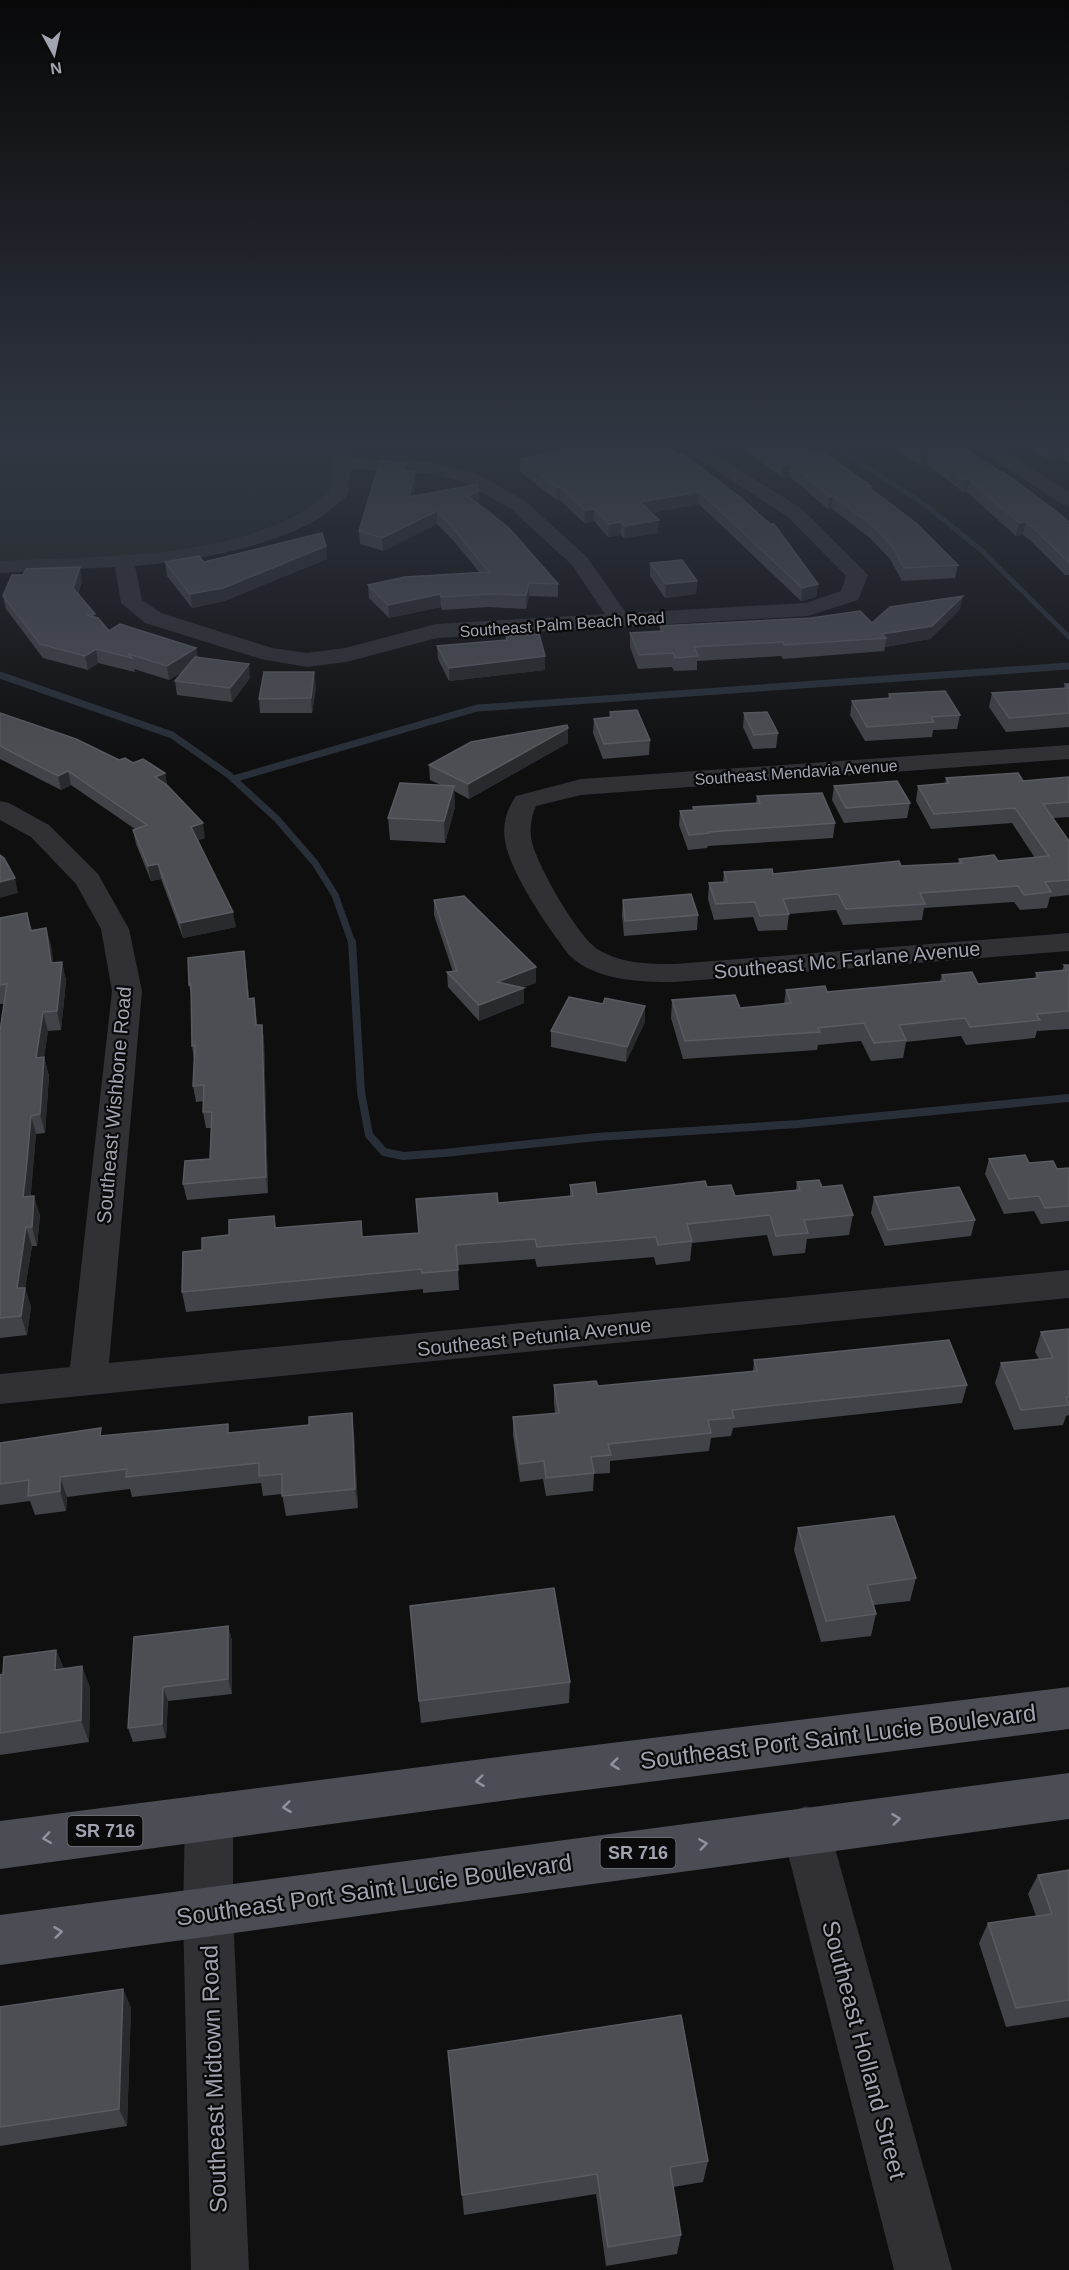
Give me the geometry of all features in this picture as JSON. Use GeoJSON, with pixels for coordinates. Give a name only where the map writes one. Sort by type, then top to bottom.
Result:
{"type":"FeatureCollection","features":[{"type":"Feature","properties":{"kind":"main road","name":"Southeast Port Saint Lucie Boulevard"},"geometry":{"type":"LineString","coordinates":[[0,1845],[209,1816],[1069,1708]]}},
{"type":"Feature","properties":{"kind":"main road","name":"Southeast Port Saint Lucie Boulevard"},"geometry":{"type":"LineString","coordinates":[[0,1940],[1069,1796]]}},
{"type":"Feature","properties":{"kind":"street"},"geometry":{"type":"LineString","coordinates":[[0,567],[124,560],[185,553]]}},
{"type":"Feature","properties":{"kind":"street"},"geometry":{"type":"LineString","coordinates":[[571,553],[580,561],[620,620]]}},
{"type":"Feature","properties":{"kind":"street","name":"Southeast Palm Beach Road"},"geometry":{"type":"LineString","coordinates":[[124,560],[132,603],[153,618],[269,654],[307,660],[346,655],[435,631],[808,609],[850,595],[857,575],[835,553]]}},
{"type":"Feature","properties":{"kind":"street","name":"Southeast Mendavia Avenue"},"geometry":{"type":"LineString","coordinates":[[626,973],[584,954],[562,928],[519,846],[517,820],[525,801],[581,787],[1069,752]]}},
{"type":"Feature","properties":{"kind":"street","name":"Southeast Wishbone Road"},"geometry":{"type":"LineString","coordinates":[[0,809],[40,831],[88,880],[115,929],[127,991],[88,1380]]}},
{"type":"Feature","properties":{"kind":"street","name":"Southeast Mc Farlane Avenue"},"geometry":{"type":"LineString","coordinates":[[626,973],[675,973],[1069,942]]}},
{"type":"Feature","properties":{"kind":"street","name":"Southeast Petunia Avenue"},"geometry":{"type":"LineString","coordinates":[[0,1389],[1069,1284]]}},
{"type":"Feature","properties":{"kind":"street","name":"Southeast Midtown Road"},"geometry":{"type":"LineString","coordinates":[[209,1816],[208,1913],[220,2270]]}},
{"type":"Feature","properties":{"kind":"street","name":"Southeast Holland Street"},"geometry":{"type":"LineString","coordinates":[[806,1830],[923,2270]]}},
{"type":"Feature","properties":{"kind":"shaded area"},"geometry":{"type":"Polygon","coordinates":[[[0,553],[161,553],[114,557],[0,563],[0,553]]]}},
{"type":"Feature","properties":{"kind":"building"},"geometry":{"type":"Polygon","coordinates":[[[241,553],[309,553],[223,588],[190,594],[165,562],[199,556],[204,562],[241,553]]]}},
{"type":"Feature","properties":{"kind":"building"},"geometry":{"type":"Polygon","coordinates":[[[473,553],[531,553],[558,584],[529,583],[526,595],[489,594],[441,597],[440,594],[388,605],[368,585],[405,577],[489,572],[473,553]]]}},
{"type":"Feature","properties":{"kind":"building"},"geometry":{"type":"Polygon","coordinates":[[[765,553],[795,553],[818,584],[802,588],[765,553]]]}},
{"type":"Feature","properties":{"kind":"building"},"geometry":{"type":"Polygon","coordinates":[[[896,553],[946,553],[958,565],[904,568],[896,553]]]}},
{"type":"Feature","properties":{"kind":"building"},"geometry":{"type":"Polygon","coordinates":[[[1059,553],[1069,553],[1068,562],[1059,553]]]}},
{"type":"Feature","properties":{"kind":"building"},"geometry":{"type":"Polygon","coordinates":[[[682,560],[697,581],[666,584],[650,563],[682,560]]]}},
{"type":"Feature","properties":{"kind":"building"},"geometry":{"type":"Polygon","coordinates":[[[80,567],[73,588],[95,614],[87,615],[98,618],[109,631],[120,624],[196,648],[167,666],[129,654],[132,658],[96,649],[85,656],[40,644],[3,596],[12,575],[23,575],[26,569],[80,567]]]}},
{"type":"Feature","properties":{"kind":"building"},"geometry":{"type":"Polygon","coordinates":[[[963,596],[932,626],[882,634],[886,638],[784,645],[783,642],[694,647],[698,656],[675,658],[673,653],[639,655],[630,633],[663,631],[660,626],[811,618],[860,611],[872,623],[890,607],[963,596]]]}},
{"type":"Feature","properties":{"kind":"building"},"geometry":{"type":"Polygon","coordinates":[[[539,634],[545,656],[449,668],[437,646],[507,640],[506,636],[539,634]]]}},
{"type":"Feature","properties":{"kind":"building"},"geometry":{"type":"Polygon","coordinates":[[[195,657],[249,664],[230,688],[175,681],[195,657]]]}},
{"type":"Feature","properties":{"kind":"building"},"geometry":{"type":"Polygon","coordinates":[[[264,672],[314,672],[311,698],[259,699],[264,672]]]}},
{"type":"Feature","properties":{"kind":"building"},"geometry":{"type":"Polygon","coordinates":[[[1065,684],[1069,684],[1069,713],[1009,718],[992,693],[1068,688],[1065,684]]]}},
{"type":"Feature","properties":{"kind":"building"},"geometry":{"type":"Polygon","coordinates":[[[945,691],[960,715],[931,717],[934,722],[867,727],[852,701],[891,698],[889,694],[945,691]]]}},
{"type":"Feature","properties":{"kind":"building"},"geometry":{"type":"Polygon","coordinates":[[[637,710],[650,740],[604,744],[594,719],[612,717],[610,712],[637,710]]]}},
{"type":"Feature","properties":{"kind":"building"},"geometry":{"type":"Polygon","coordinates":[[[767,712],[778,733],[754,735],[744,713],[767,712]]]}},
{"type":"Feature","properties":{"kind":"building"},"geometry":{"type":"Polygon","coordinates":[[[0,713],[76,739],[119,760],[125,758],[133,763],[143,759],[165,773],[155,777],[167,785],[203,823],[191,827],[233,912],[180,923],[158,864],[148,866],[133,830],[147,825],[68,771],[58,776],[0,746],[0,713]]]}},
{"type":"Feature","properties":{"kind":"building"},"geometry":{"type":"Polygon","coordinates":[[[567,725],[568,728],[468,784],[429,765],[471,742],[567,725]]]}},
{"type":"Feature","properties":{"kind":"building"},"geometry":{"type":"Polygon","coordinates":[[[1018,773],[1023,781],[1069,777],[1069,802],[1043,804],[1069,841],[1069,880],[1045,882],[1051,892],[1024,895],[1018,886],[920,893],[925,904],[846,909],[838,894],[783,899],[789,914],[760,916],[755,902],[716,904],[709,883],[727,882],[724,872],[772,869],[773,874],[899,861],[901,866],[962,863],[959,859],[994,855],[998,861],[1049,856],[1015,808],[934,814],[918,786],[949,783],[946,778],[1018,773]]]}},
{"type":"Feature","properties":{"kind":"building"},"geometry":{"type":"Polygon","coordinates":[[[897,781],[910,803],[846,808],[834,786],[897,781]]]}},
{"type":"Feature","properties":{"kind":"building"},"geometry":{"type":"Polygon","coordinates":[[[400,783],[454,786],[444,821],[388,818],[400,783]]]}},
{"type":"Feature","properties":{"kind":"building"},"geometry":{"type":"Polygon","coordinates":[[[822,793],[835,823],[689,835],[680,811],[694,810],[693,807],[760,803],[757,796],[822,793]]]}},
{"type":"Feature","properties":{"kind":"building"},"geometry":{"type":"Polygon","coordinates":[[[0,855],[4,858],[15,878],[0,882],[0,855]]]}},
{"type":"Feature","properties":{"kind":"building"},"geometry":{"type":"Polygon","coordinates":[[[691,894],[698,915],[625,921],[623,900],[691,894]]]}},
{"type":"Feature","properties":{"kind":"building"},"geometry":{"type":"Polygon","coordinates":[[[464,896],[536,967],[497,982],[524,988],[479,1005],[447,972],[457,971],[434,900],[464,896]]]}},
{"type":"Feature","properties":{"kind":"building"},"geometry":{"type":"Polygon","coordinates":[[[27,913],[30,931],[46,928],[51,963],[62,962],[57,1011],[43,1012],[36,1058],[44,1057],[40,1114],[31,1116],[23,1197],[34,1196],[32,1227],[26,1227],[17,1288],[25,1288],[21,1316],[0,1318],[0,1031],[7,984],[0,985],[0,918],[27,913]]]}},
{"type":"Feature","properties":{"kind":"building"},"geometry":{"type":"Polygon","coordinates":[[[244,951],[248,999],[254,998],[256,1025],[262,1025],[266,1177],[183,1184],[185,1161],[210,1159],[212,1112],[203,1112],[204,1085],[193,1086],[195,1045],[192,1046],[191,984],[189,985],[188,958],[244,951]]]}},
{"type":"Feature","properties":{"kind":"building"},"geometry":{"type":"Polygon","coordinates":[[[1064,965],[1069,965],[1069,1011],[1036,1014],[1040,1020],[970,1027],[965,1018],[899,1025],[906,1040],[874,1043],[864,1023],[818,1028],[820,1032],[685,1041],[672,1000],[735,995],[740,1008],[791,1003],[786,990],[825,986],[827,992],[945,981],[942,975],[972,972],[978,984],[1039,978],[1036,973],[1067,970],[1064,965]]]}},
{"type":"Feature","properties":{"kind":"building"},"geometry":{"type":"Polygon","coordinates":[[[569,997],[603,1004],[605,998],[645,1006],[627,1047],[551,1031],[569,997]]]}},
{"type":"Feature","properties":{"kind":"building"},"geometry":{"type":"Polygon","coordinates":[[[1025,1155],[1029,1163],[1053,1161],[1057,1169],[1069,1168],[1069,1206],[1045,1208],[1039,1196],[1009,1199],[989,1159],[1025,1155]]]}},
{"type":"Feature","properties":{"kind":"building"},"geometry":{"type":"Polygon","coordinates":[[[819,1180],[822,1187],[842,1185],[853,1215],[804,1220],[808,1233],[776,1236],[770,1215],[687,1224],[692,1241],[658,1245],[656,1237],[537,1247],[535,1239],[456,1245],[458,1270],[422,1273],[421,1269],[182,1292],[183,1252],[202,1250],[202,1238],[229,1235],[229,1220],[274,1216],[275,1228],[361,1221],[362,1237],[419,1233],[416,1199],[497,1193],[498,1203],[573,1196],[570,1185],[595,1182],[597,1194],[705,1181],[707,1187],[731,1185],[735,1196],[800,1190],[797,1182],[819,1180]]]}},
{"type":"Feature","properties":{"kind":"building"},"geometry":{"type":"Polygon","coordinates":[[[959,1187],[975,1220],[888,1230],[874,1197],[959,1187]]]}},
{"type":"Feature","properties":{"kind":"building"},"geometry":{"type":"Polygon","coordinates":[[[1069,1329],[1069,1397],[1066,1397],[1069,1405],[1021,1410],[1001,1363],[1053,1358],[1041,1332],[1069,1329]]]}},
{"type":"Feature","properties":{"kind":"building"},"geometry":{"type":"Polygon","coordinates":[[[949,1340],[967,1385],[732,1410],[734,1418],[708,1420],[711,1433],[608,1444],[611,1455],[591,1457],[594,1473],[546,1478],[544,1461],[520,1464],[513,1417],[559,1413],[554,1385],[596,1381],[598,1386],[757,1371],[754,1360],[949,1340]]]}},
{"type":"Feature","properties":{"kind":"building"},"geometry":{"type":"Polygon","coordinates":[[[352,1413],[355,1489],[282,1496],[282,1474],[259,1476],[259,1463],[126,1477],[127,1469],[60,1477],[60,1491],[28,1496],[29,1480],[0,1484],[0,1443],[101,1428],[100,1436],[228,1424],[228,1433],[309,1425],[309,1417],[352,1413]]]}},
{"type":"Feature","properties":{"kind":"building"},"geometry":{"type":"Polygon","coordinates":[[[894,1516],[916,1578],[867,1585],[876,1614],[826,1621],[798,1528],[894,1516]]]}},
{"type":"Feature","properties":{"kind":"building"},"geometry":{"type":"Polygon","coordinates":[[[554,1588],[570,1682],[419,1701],[410,1606],[554,1588]]]}},
{"type":"Feature","properties":{"kind":"building"},"geometry":{"type":"Polygon","coordinates":[[[228,1626],[228,1679],[163,1687],[162,1724],[128,1728],[134,1637],[228,1626]]]}},
{"type":"Feature","properties":{"kind":"building"},"geometry":{"type":"Polygon","coordinates":[[[56,1650],[55,1670],[82,1666],[81,1720],[0,1733],[0,1675],[3,1674],[4,1657],[56,1650]]]}},
{"type":"Feature","properties":{"kind":"building"},"geometry":{"type":"Polygon","coordinates":[[[1069,1870],[1069,2000],[1016,2008],[988,1923],[1052,1914],[1038,1875],[1069,1870]]]}},
{"type":"Feature","properties":{"kind":"building"},"geometry":{"type":"Polygon","coordinates":[[[123,1989],[119,2109],[0,2127],[0,2007],[123,1989]]]}},
{"type":"Feature","properties":{"kind":"building"},"geometry":{"type":"Polygon","coordinates":[[[681,2015],[708,2161],[670,2167],[681,2235],[608,2247],[597,2174],[462,2195],[448,2051],[681,2015]]]}},
{"type":"Feature","properties":{"kind":"waterway"},"geometry":{"type":"LineString","coordinates":[[984,553],[1069,637]]}},
{"type":"Feature","properties":{"kind":"waterway"},"geometry":{"type":"LineString","coordinates":[[233,779],[477,708],[1069,666],[1048,668]]}},
{"type":"Feature","properties":{"kind":"waterway"},"geometry":{"type":"LineString","coordinates":[[0,675],[172,735],[233,779]]}},
{"type":"Feature","properties":{"kind":"waterway"},"geometry":{"type":"LineString","coordinates":[[233,779],[277,819],[315,863],[335,895],[352,943]]}},
{"type":"Feature","properties":{"kind":"waterway"},"geometry":{"type":"LineString","coordinates":[[352,942],[361,1092],[369,1135],[384,1152],[403,1156],[444,1153],[597,1137],[798,1124],[1069,1098]]}}]}
